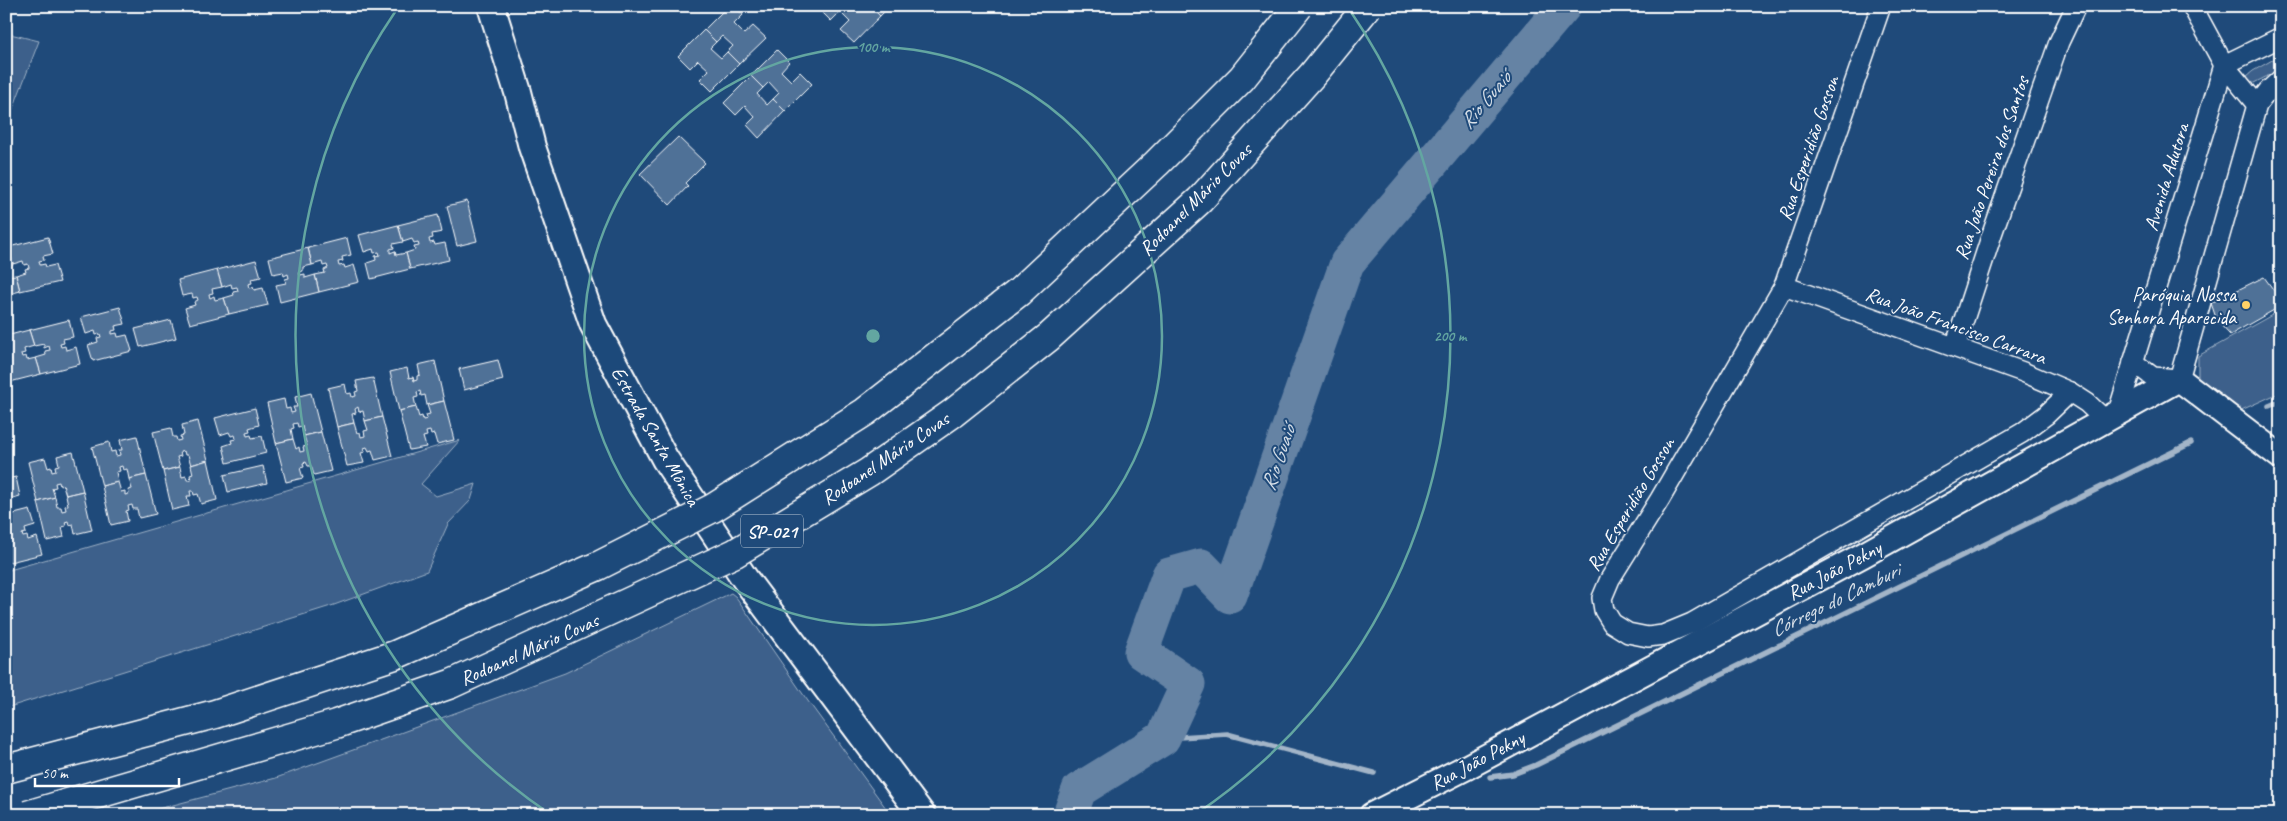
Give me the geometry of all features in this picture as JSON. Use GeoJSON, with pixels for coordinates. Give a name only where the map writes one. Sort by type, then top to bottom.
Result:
{"type":"FeatureCollection","features":[{"type":"Feature","properties":{"kind":"highway","name":"SP-021"},"geometry":{"type":"LineString","coordinates":[[6,769],[216,714],[396,655],[598,566],[713,508],[865,412],[1019,292],[1157,163],[1242,78],[1299,6]]}},
{"type":"Feature","properties":{"kind":"highway","name":"Rodoanel Mário Covas"},"geometry":{"type":"LineString","coordinates":[[27,815],[336,724],[451,684],[736,553],[869,472],[953,413],[1049,338],[1200,200],[1313,74],[1368,6]]}},
{"type":"Feature","properties":{"kind":"main road","name":"Estrada Santa Mônica"},"geometry":{"type":"LineString","coordinates":[[490,6],[518,92],[532,147],[593,324],[664,459],[744,579],[922,815]]}},
{"type":"Feature","properties":{"kind":"street","name":"Rua Esperidião Gosson"},"geometry":{"type":"LineString","coordinates":[[1881,6],[1784,286],[1660,499],[1610,580],[1602,598],[1604,610],[1612,623],[1628,633],[1648,637],[1663,635],[1692,622],[2022,433],[2046,416],[2070,392]]}},
{"type":"Feature","properties":{"kind":"street","name":"Rua João Pereira dos Santos"},"geometry":{"type":"LineString","coordinates":[[1955,347],[2055,51],[2076,6]]}},
{"type":"Feature","properties":{"kind":"street"},"geometry":{"type":"LineString","coordinates":[[2192,6],[2224,65],[2257,106]]}},
{"type":"Feature","properties":{"kind":"street"},"geometry":{"type":"LineString","coordinates":[[2224,65],[2281,37]]}},
{"type":"Feature","properties":{"kind":"street","name":"Avenida Adutora"},"geometry":{"type":"LineString","coordinates":[[2111,416],[2133,362],[2224,65]]}},
{"type":"Feature","properties":{"kind":"street"},"geometry":{"type":"LineString","coordinates":[[2178,379],[2257,106],[2268,91],[2281,79]]}},
{"type":"Feature","properties":{"kind":"street","name":"Rua João Francisco Carrara"},"geometry":{"type":"LineString","coordinates":[[1784,286],[2023,372],[2070,392],[2111,416]]}},
{"type":"Feature","properties":{"kind":"street"},"geometry":{"type":"LineString","coordinates":[[2133,362],[2153,377],[2178,379],[2281,456]]}},
{"type":"Feature","properties":{"kind":"street","name":"Rua João Pekny"},"geometry":{"type":"LineString","coordinates":[[1372,815],[1467,767],[1863,555],[2178,379]]}},
{"type":"Feature","properties":{"kind":"shaded area"},"geometry":{"type":"Polygon","coordinates":[[[6,33],[39,41],[6,127],[6,33]]]}},
{"type":"Feature","properties":{"kind":"shaded area"},"geometry":{"type":"Polygon","coordinates":[[[2281,55],[2281,69],[2252,84],[2248,83],[2247,76],[2281,55]]]}},
{"type":"Feature","properties":{"kind":"shaded area"},"geometry":{"type":"Polygon","coordinates":[[[2281,310],[2281,392],[2237,412],[2198,383],[2198,356],[2281,310]]]}},
{"type":"Feature","properties":{"kind":"shaded area"},"geometry":{"type":"Polygon","coordinates":[[[460,440],[421,484],[436,496],[476,484],[471,500],[448,524],[427,571],[334,605],[6,708],[6,571],[460,440]]]}},
{"type":"Feature","properties":{"kind":"shaded area"},"geometry":{"type":"Polygon","coordinates":[[[731,593],[736,597],[805,697],[891,815],[135,815],[276,778],[565,673],[731,593]]]}},
{"type":"Feature","properties":{"kind":"building"},"geometry":{"type":"Polygon","coordinates":[[[728,6],[734,6],[743,15],[734,24],[744,34],[753,26],[766,38],[739,64],[727,52],[733,46],[722,36],[716,42],[704,30],[728,6]]]}},
{"type":"Feature","properties":{"kind":"building"},"geometry":{"type":"Polygon","coordinates":[[[821,6],[858,6],[862,10],[866,6],[870,6],[880,16],[854,43],[841,31],[850,22],[840,12],[831,21],[819,9],[821,6]]]}},
{"type":"Feature","properties":{"kind":"building"},"geometry":{"type":"Polygon","coordinates":[[[870,6],[890,6],[880,16],[870,6]]]}},
{"type":"Feature","properties":{"kind":"building"},"geometry":{"type":"Polygon","coordinates":[[[704,30],[716,42],[710,48],[721,58],[727,52],[739,64],[712,91],[700,79],[709,70],[698,60],[690,68],[678,56],[704,30]]]}},
{"type":"Feature","properties":{"kind":"building"},"geometry":{"type":"Polygon","coordinates":[[[777,50],[789,62],[781,71],[791,81],[800,72],[812,84],[785,111],[773,99],[779,93],[769,82],[763,88],[751,76],[777,50]]]}},
{"type":"Feature","properties":{"kind":"building"},"geometry":{"type":"Polygon","coordinates":[[[751,76],[763,88],[757,94],[767,105],[773,99],[785,111],[759,138],[747,125],[755,117],[745,106],[736,115],[724,103],[751,76]]]}},
{"type":"Feature","properties":{"kind":"building"},"geometry":{"type":"Polygon","coordinates":[[[678,137],[705,163],[685,183],[688,186],[670,205],[640,174],[678,137]]]}},
{"type":"Feature","properties":{"kind":"building"},"geometry":{"type":"Polygon","coordinates":[[[467,201],[477,241],[457,246],[447,206],[467,201]]]}},
{"type":"Feature","properties":{"kind":"building"},"geometry":{"type":"Polygon","coordinates":[[[438,215],[442,232],[432,234],[433,238],[429,239],[430,243],[434,242],[435,245],[445,243],[449,260],[410,269],[406,253],[415,250],[414,247],[419,246],[418,242],[414,243],[412,239],[403,242],[398,225],[438,215]]]}},
{"type":"Feature","properties":{"kind":"building"},"geometry":{"type":"Polygon","coordinates":[[[398,225],[403,242],[393,244],[394,248],[390,249],[390,253],[395,251],[396,255],[406,253],[410,269],[371,279],[367,263],[376,260],[375,256],[380,255],[379,252],[374,253],[373,249],[364,252],[359,235],[398,225]]]}},
{"type":"Feature","properties":{"kind":"building"},"geometry":{"type":"Polygon","coordinates":[[[48,237],[53,254],[43,256],[44,260],[39,261],[40,265],[45,264],[46,267],[55,265],[60,282],[20,291],[16,275],[26,272],[25,269],[29,268],[28,264],[24,265],[23,261],[13,264],[9,247],[48,237]]]}},
{"type":"Feature","properties":{"kind":"building"},"geometry":{"type":"Polygon","coordinates":[[[347,238],[351,255],[342,257],[343,261],[338,262],[339,266],[344,265],[345,268],[354,265],[359,282],[319,292],[315,275],[325,273],[324,270],[328,268],[327,265],[323,266],[322,262],[312,265],[308,248],[347,238]]]}},
{"type":"Feature","properties":{"kind":"building"},"geometry":{"type":"Polygon","coordinates":[[[9,247],[13,264],[6,265],[6,248],[9,247]]]}},
{"type":"Feature","properties":{"kind":"building"},"geometry":{"type":"Polygon","coordinates":[[[308,248],[312,265],[303,267],[303,271],[299,272],[300,275],[305,274],[305,278],[315,275],[319,292],[280,302],[276,285],[286,283],[285,279],[289,278],[288,274],[284,276],[283,272],[273,274],[269,258],[308,248]]]}},
{"type":"Feature","properties":{"kind":"building"},"geometry":{"type":"Polygon","coordinates":[[[256,260],[261,277],[251,279],[252,283],[248,284],[249,288],[253,287],[254,290],[263,288],[268,305],[229,314],[224,298],[234,295],[233,292],[238,291],[237,287],[232,288],[231,284],[222,287],[217,270],[256,260]]]}},
{"type":"Feature","properties":{"kind":"building"},"geometry":{"type":"Polygon","coordinates":[[[217,270],[222,287],[212,289],[213,293],[209,294],[210,298],[214,296],[215,300],[224,298],[229,314],[190,324],[185,308],[195,305],[194,302],[198,300],[197,297],[193,298],[192,294],[182,296],[178,280],[217,270]]]}},
{"type":"Feature","properties":{"kind":"building"},"geometry":{"type":"Polygon","coordinates":[[[16,275],[20,291],[6,295],[6,276],[16,275]]]}},
{"type":"Feature","properties":{"kind":"building","name":"Paróquia Nossa Senhora Aparecida"},"geometry":{"type":"Polygon","coordinates":[[[2264,277],[2281,300],[2281,306],[2230,335],[2217,321],[2211,303],[2264,277]]]}},
{"type":"Feature","properties":{"kind":"building"},"geometry":{"type":"Polygon","coordinates":[[[120,307],[125,324],[115,326],[116,330],[112,331],[112,334],[117,333],[118,337],[127,335],[132,351],[93,361],[88,345],[98,342],[97,338],[101,337],[100,334],[96,335],[95,331],[86,334],[81,317],[120,307]]]}},
{"type":"Feature","properties":{"kind":"building"},"geometry":{"type":"Polygon","coordinates":[[[69,320],[73,337],[63,339],[64,343],[60,344],[61,347],[65,346],[66,350],[76,347],[80,364],[41,374],[36,358],[46,355],[45,351],[50,350],[49,346],[44,348],[44,344],[34,346],[29,330],[69,320]]]}},
{"type":"Feature","properties":{"kind":"building"},"geometry":{"type":"Polygon","coordinates":[[[171,320],[176,338],[140,347],[135,329],[171,320]]]}},
{"type":"Feature","properties":{"kind":"building"},"geometry":{"type":"Polygon","coordinates":[[[29,330],[34,346],[24,349],[25,353],[21,354],[22,357],[26,356],[27,360],[36,358],[41,374],[6,383],[6,361],[11,360],[10,357],[6,357],[6,336],[29,330]]]}},
{"type":"Feature","properties":{"kind":"building"},"geometry":{"type":"Polygon","coordinates":[[[498,360],[503,380],[464,390],[459,369],[498,360]]]}},
{"type":"Feature","properties":{"kind":"building"},"geometry":{"type":"Polygon","coordinates":[[[435,361],[444,401],[427,405],[425,395],[421,396],[420,391],[417,392],[418,397],[414,398],[416,407],[399,411],[390,372],[407,368],[409,378],[413,377],[414,381],[420,375],[418,365],[435,361]]]}},
{"type":"Feature","properties":{"kind":"building"},"geometry":{"type":"Polygon","coordinates":[[[373,378],[382,417],[365,421],[363,411],[359,412],[358,407],[355,409],[356,413],[352,414],[354,423],[337,427],[328,388],[345,384],[347,394],[351,393],[352,397],[356,396],[355,392],[358,391],[356,381],[373,378]]]}},
{"type":"Feature","properties":{"kind":"building"},"geometry":{"type":"Polygon","coordinates":[[[311,393],[321,432],[304,436],[302,426],[298,427],[297,423],[293,424],[294,428],[291,429],[293,439],[276,443],[267,403],[284,399],[286,409],[290,408],[291,413],[295,412],[293,407],[297,407],[295,397],[311,393]]]}},
{"type":"Feature","properties":{"kind":"building"},"geometry":{"type":"Polygon","coordinates":[[[444,401],[454,440],[437,444],[434,434],[431,435],[430,431],[426,432],[427,436],[423,437],[426,447],[409,450],[399,411],[416,407],[419,417],[422,416],[423,420],[427,419],[426,415],[430,414],[427,405],[444,401]]]}},
{"type":"Feature","properties":{"kind":"building"},"geometry":{"type":"Polygon","coordinates":[[[255,408],[259,425],[249,428],[250,431],[246,432],[247,436],[251,435],[252,438],[262,436],[266,453],[227,463],[223,446],[232,443],[231,440],[236,439],[235,435],[231,436],[229,432],[220,435],[215,418],[255,408]]]}},
{"type":"Feature","properties":{"kind":"building"},"geometry":{"type":"Polygon","coordinates":[[[382,417],[392,456],[375,460],[372,450],[369,451],[367,447],[364,448],[365,452],[361,453],[364,463],[347,466],[337,427],[354,423],[357,433],[360,432],[361,437],[365,436],[364,431],[368,430],[365,421],[382,417]]]}},
{"type":"Feature","properties":{"kind":"building"},"geometry":{"type":"Polygon","coordinates":[[[198,421],[208,460],[191,465],[188,455],[185,455],[184,451],[180,452],[181,456],[177,457],[180,467],[163,471],[153,432],[171,428],[173,437],[176,437],[177,441],[181,440],[180,436],[184,435],[182,425],[198,421]]]}},
{"type":"Feature","properties":{"kind":"building"},"geometry":{"type":"Polygon","coordinates":[[[321,432],[331,471],[314,475],[311,466],[308,466],[306,462],[303,463],[304,467],[300,468],[303,478],[286,482],[276,443],[293,439],[296,449],[299,447],[300,452],[304,451],[303,447],[307,446],[304,436],[321,432]]]}},
{"type":"Feature","properties":{"kind":"building"},"geometry":{"type":"Polygon","coordinates":[[[137,436],[146,475],[129,479],[127,469],[123,470],[122,466],[119,467],[120,471],[116,472],[118,482],[102,486],[92,447],[109,442],[111,452],[115,451],[116,456],[120,455],[119,450],[122,450],[120,440],[137,436]]]}},
{"type":"Feature","properties":{"kind":"building"},"geometry":{"type":"Polygon","coordinates":[[[73,452],[83,491],[66,495],[63,485],[60,486],[59,482],[55,483],[56,487],[52,488],[55,497],[38,502],[28,462],[45,458],[48,468],[51,467],[52,472],[56,471],[55,466],[59,465],[57,456],[73,452]]]}},
{"type":"Feature","properties":{"kind":"building"},"geometry":{"type":"Polygon","coordinates":[[[208,460],[217,500],[201,504],[198,494],[194,495],[193,491],[190,491],[191,496],[187,496],[189,506],[172,510],[163,471],[180,467],[182,477],[186,476],[187,480],[191,480],[190,475],[193,474],[191,465],[208,460]]]}},
{"type":"Feature","properties":{"kind":"building"},"geometry":{"type":"Polygon","coordinates":[[[263,466],[267,483],[228,492],[224,475],[263,466]]]}},
{"type":"Feature","properties":{"kind":"building"},"geometry":{"type":"Polygon","coordinates":[[[146,475],[156,514],[139,518],[137,509],[133,509],[132,505],[128,506],[129,510],[126,511],[128,521],[111,525],[102,486],[118,482],[121,492],[125,491],[125,495],[129,494],[128,490],[132,489],[129,479],[146,475]]]}},
{"type":"Feature","properties":{"kind":"building"},"geometry":{"type":"Polygon","coordinates":[[[16,477],[20,496],[6,500],[6,479],[16,477]]]}},
{"type":"Feature","properties":{"kind":"building"},"geometry":{"type":"Polygon","coordinates":[[[83,491],[92,530],[75,534],[73,524],[69,525],[68,521],[65,522],[66,526],[62,527],[64,537],[47,541],[38,502],[55,497],[57,507],[61,507],[62,511],[66,510],[65,506],[68,505],[66,495],[83,491]]]}},
{"type":"Feature","properties":{"kind":"building"},"geometry":{"type":"Polygon","coordinates":[[[30,510],[35,526],[25,529],[26,533],[22,534],[23,537],[27,536],[28,540],[37,537],[42,554],[6,563],[6,545],[8,545],[7,541],[11,540],[10,537],[6,537],[6,516],[30,510]]]}},
{"type":"Feature","properties":{"kind":"waterway","name":"Rio Guaió"},"geometry":{"type":"LineString","coordinates":[[1070,815],[1079,790],[1163,738],[1188,684],[1141,652],[1169,575],[1201,566],[1230,596],[1347,263],[1564,6]]}},
{"type":"Feature","properties":{"kind":"waterway","name":"Córrego do Camburi"},"geometry":{"type":"LineString","coordinates":[[2269,406],[2281,401]]}},
{"type":"Feature","properties":{"kind":"waterway","name":"Córrego do Camburi"},"geometry":{"type":"LineString","coordinates":[[1490,777],[1513,774],[1536,765],[2191,443]]}},
{"type":"Feature","properties":{"kind":"waterway","name":"Córrego do Camburi"},"geometry":{"type":"LineString","coordinates":[[1163,738],[1227,734],[1374,773]]}},
{"type":"Feature","properties":{"kind":"place","name":"Paróquia Nossa Senhora Aparecida"},"geometry":{"type":"Point","coordinates":[2246,305]}}]}
